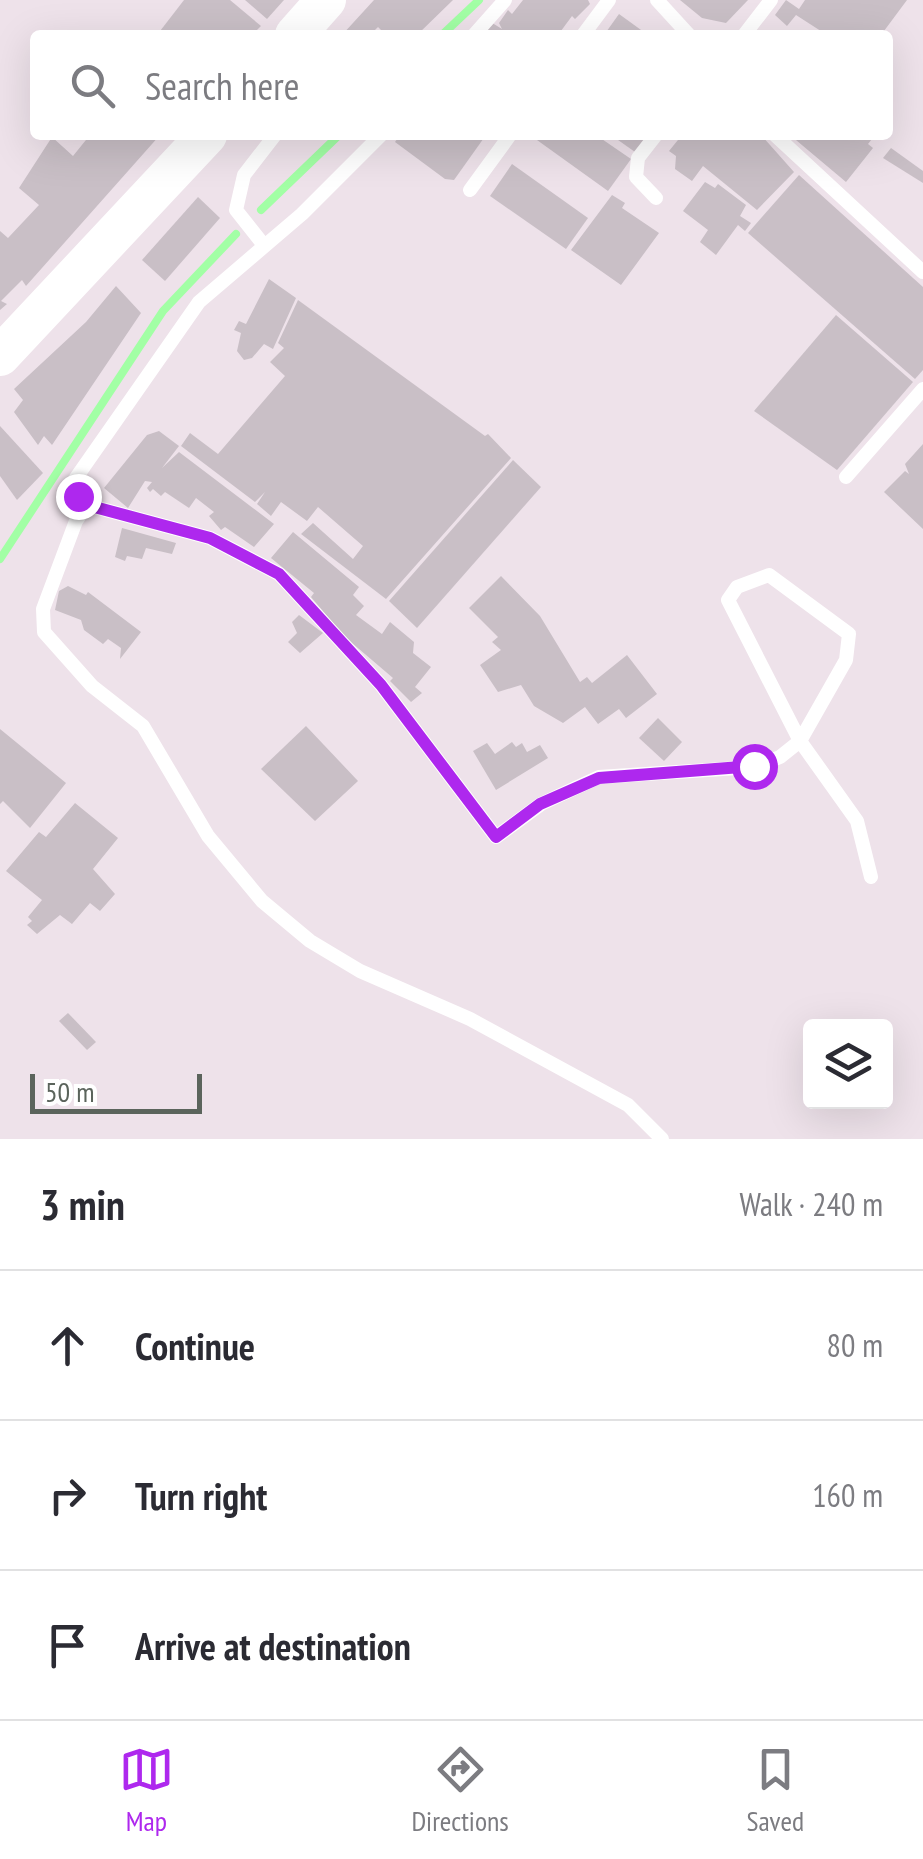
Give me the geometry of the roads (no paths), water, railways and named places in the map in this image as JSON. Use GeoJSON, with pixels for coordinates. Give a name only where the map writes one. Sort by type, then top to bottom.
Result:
{"type":"FeatureCollection","features":[{"type":"Feature","properties":{"kind":"main road"},"geometry":{"type":"LineString","coordinates":[[300,30],[326,0]]}},
{"type":"Feature","properties":{"kind":"main road"},"geometry":{"type":"LineString","coordinates":[[0,356],[202,140]]}},
{"type":"Feature","properties":{"kind":"lane"},"geometry":{"type":"LineString","coordinates":[[479,30],[506,0]]}},
{"type":"Feature","properties":{"kind":"lane"},"geometry":{"type":"LineString","coordinates":[[588,30],[609,0]]}},
{"type":"Feature","properties":{"kind":"lane"},"geometry":{"type":"LineString","coordinates":[[657,0],[684,30]]}},
{"type":"Feature","properties":{"kind":"lane"},"geometry":{"type":"LineString","coordinates":[[748,30],[770,0]]}},
{"type":"Feature","properties":{"kind":"lane"},"geometry":{"type":"LineString","coordinates":[[262,244],[236,210],[244,175],[272,140]]}},
{"type":"Feature","properties":{"kind":"lane"},"geometry":{"type":"LineString","coordinates":[[376,140],[302,214],[198,302],[71,485],[87,505],[210,538],[279,574],[381,685],[496,837],[540,804],[599,778],[754,766],[780,757],[800,741],[846,660],[849,634],[769,576],[737,587],[728,600],[800,741],[857,821],[871,877]]}},
{"type":"Feature","properties":{"kind":"lane"},"geometry":{"type":"LineString","coordinates":[[470,190],[506,140]]}},
{"type":"Feature","properties":{"kind":"lane"},"geometry":{"type":"LineString","coordinates":[[652,140],[638,158],[636,176],[656,198]]}},
{"type":"Feature","properties":{"kind":"lane"},"geometry":{"type":"LineString","coordinates":[[780,140],[923,272]]}},
{"type":"Feature","properties":{"kind":"lane"},"geometry":{"type":"LineString","coordinates":[[846,477],[923,390]]}},
{"type":"Feature","properties":{"kind":"lane"},"geometry":{"type":"LineString","coordinates":[[87,505],[76,521],[43,609],[44,632],[92,686],[143,726],[208,836],[262,900],[310,942],[360,972],[470,1019],[628,1105],[662,1139]]}},
{"type":"Feature","properties":{"kind":"waterway"},"geometry":{"type":"LineString","coordinates":[[447,30],[479,0]]}},
{"type":"Feature","properties":{"kind":"waterway"},"geometry":{"type":"LineString","coordinates":[[261,210],[334,140]]}},
{"type":"Feature","properties":{"kind":"waterway"},"geometry":{"type":"LineString","coordinates":[[0,559],[163,311],[236,234]]}}]}
